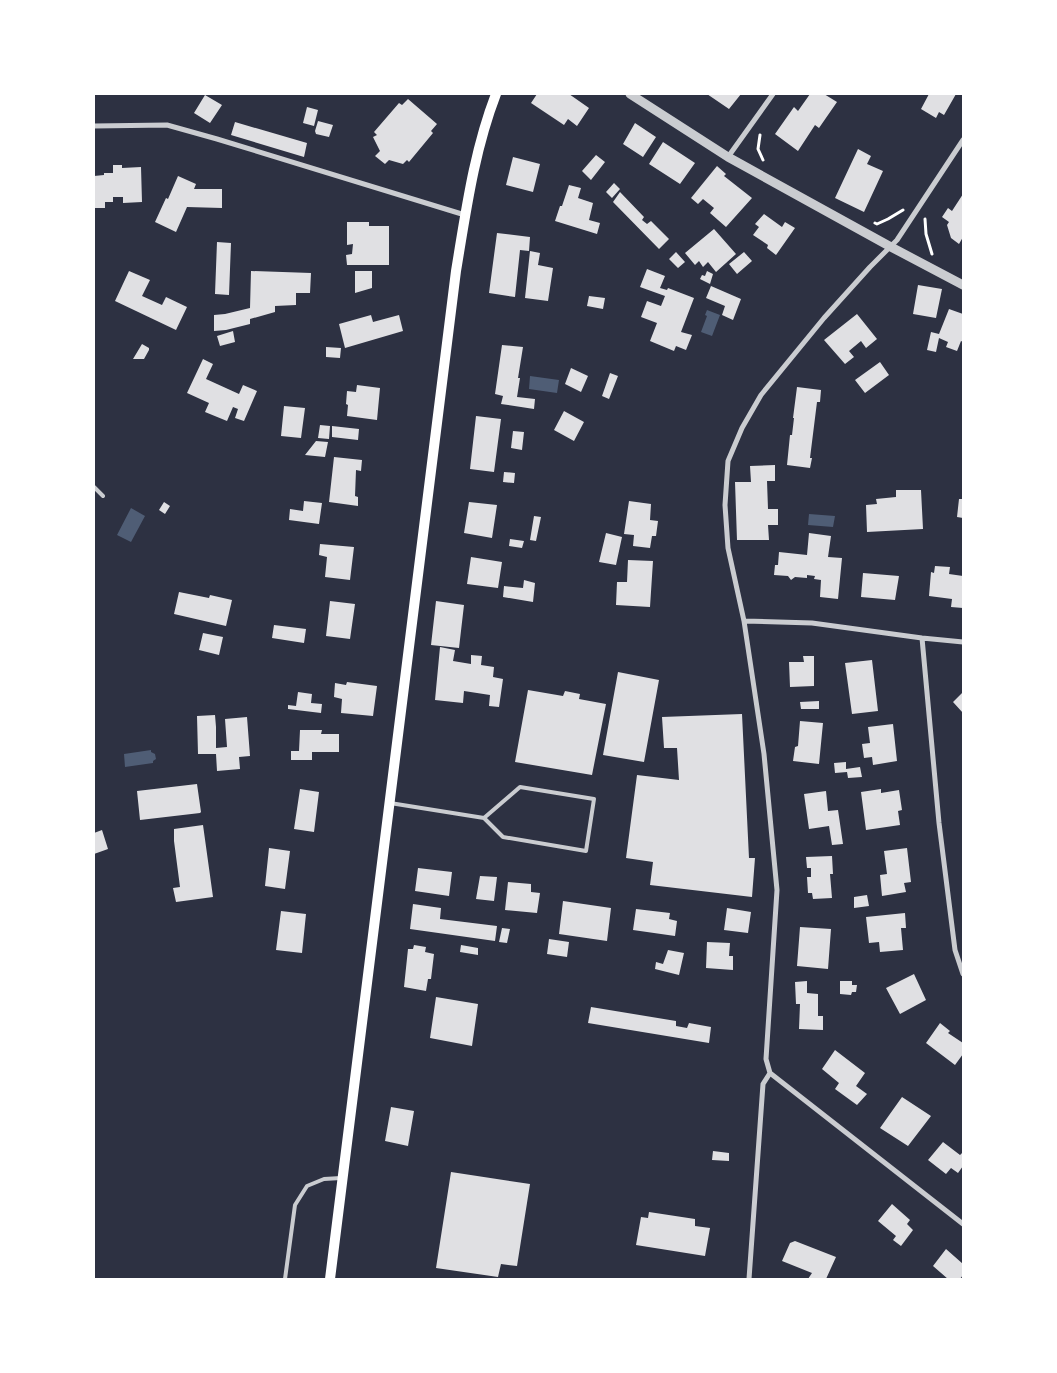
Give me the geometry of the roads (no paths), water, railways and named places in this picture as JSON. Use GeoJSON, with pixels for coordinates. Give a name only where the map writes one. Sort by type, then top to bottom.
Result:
{"type":"FeatureCollection","features":[{"type":"Feature","properties":{"kind":"main road"},"geometry":{"type":"LineString","coordinates":[[330,1279],[456,271],[478,152],[486,119],[496,94]]}},
{"type":"Feature","properties":{"kind":"street"},"geometry":{"type":"LineString","coordinates":[[630,94],[728,158],[963,285]]}},
{"type":"Feature","properties":{"kind":"street"},"geometry":{"type":"LineString","coordinates":[[728,158],[773,94]]}},
{"type":"Feature","properties":{"kind":"street"},"geometry":{"type":"LineString","coordinates":[[94,126],[167,125],[466,215]]}},
{"type":"Feature","properties":{"kind":"street"},"geometry":{"type":"LineString","coordinates":[[963,140],[897,240],[824,318],[761,396],[742,428],[728,460],[725,505],[728,548],[744,621],[764,754],[777,890],[766,1059],[770,1073],[963,1224]]}},
{"type":"Feature","properties":{"kind":"street"},"geometry":{"type":"LineString","coordinates":[[744,621],[812,623],[963,642]]}},
{"type":"Feature","properties":{"kind":"street"},"geometry":{"type":"LineString","coordinates":[[922,638],[940,833],[955,950],[963,974]]}},
{"type":"Feature","properties":{"kind":"street"},"geometry":{"type":"LineString","coordinates":[[748,1279],[763,1084],[770,1073]]}},
{"type":"Feature","properties":{"kind":"lane"},"geometry":{"type":"LineString","coordinates":[[94,488],[102,496]]}},
{"type":"Feature","properties":{"kind":"lane"},"geometry":{"type":"LineString","coordinates":[[390,803],[484,818],[503,837],[586,852],[594,799],[520,787],[484,818]]}},
{"type":"Feature","properties":{"kind":"lane"},"geometry":{"type":"LineString","coordinates":[[285,1279],[295,1205],[307,1186],[324,1179],[343,1178]]}},
{"type":"Feature","properties":{"kind":"water"},"geometry":{"type":"Polygon","coordinates":[[[707,310],[720,315],[712,336],[701,332],[707,316],[705,315],[707,310]]]}},
{"type":"Feature","properties":{"kind":"water"},"geometry":{"type":"Polygon","coordinates":[[[530,376],[559,380],[557,393],[529,389],[530,376]]]}},
{"type":"Feature","properties":{"kind":"water"},"geometry":{"type":"Polygon","coordinates":[[[131,508],[145,516],[131,542],[117,535],[131,508]]]}},
{"type":"Feature","properties":{"kind":"water"},"geometry":{"type":"Polygon","coordinates":[[[809,514],[835,516],[833,527],[808,525],[809,514]]]}},
{"type":"Feature","properties":{"kind":"water"},"geometry":{"type":"Polygon","coordinates":[[[151,750],[155,754],[156,759],[153,763],[125,767],[124,754],[151,750]]]}}]}
